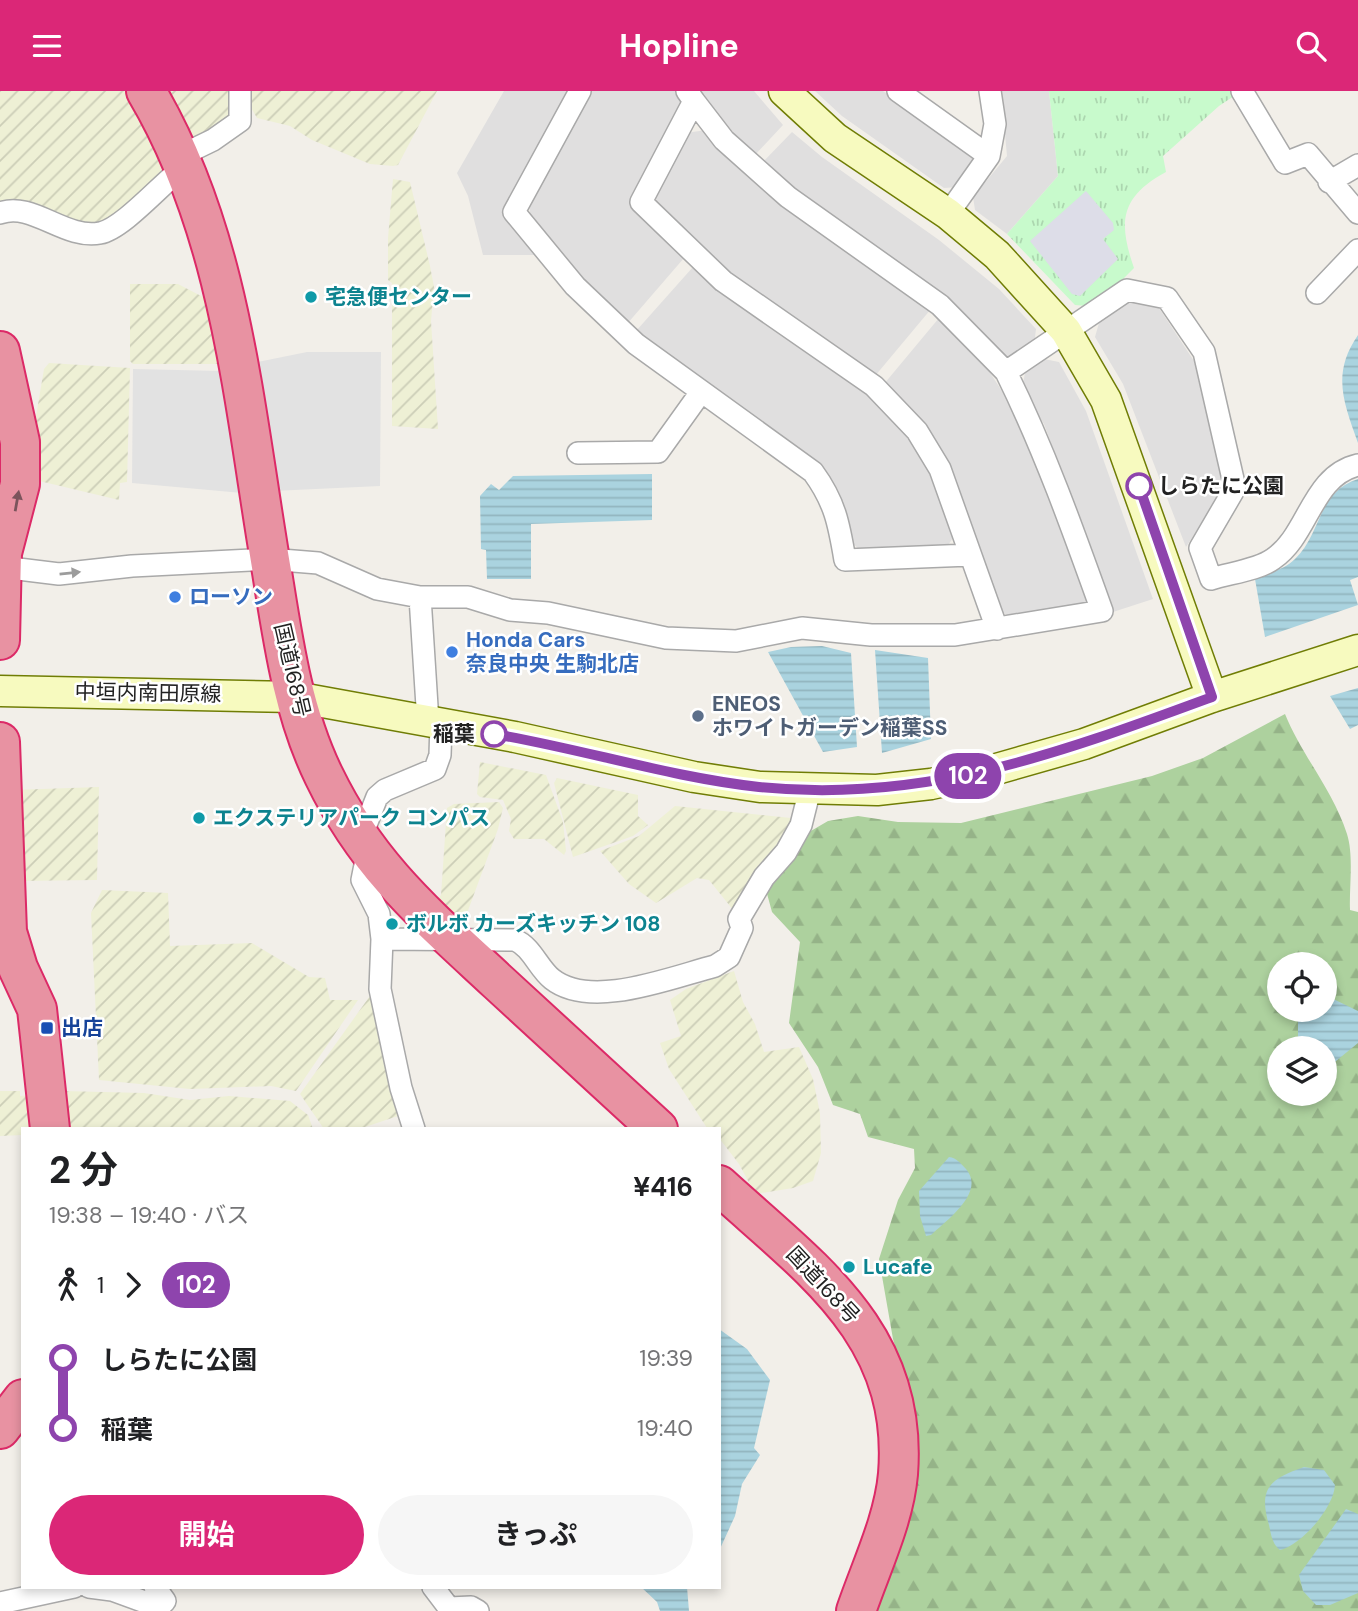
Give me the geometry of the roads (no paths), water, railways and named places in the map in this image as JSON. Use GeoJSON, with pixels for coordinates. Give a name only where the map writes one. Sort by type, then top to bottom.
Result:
{"type":"FeatureCollection","features":[{"type":"Feature","properties":{"kind":"highway","name":"国道168号"},"geometry":{"type":"LineString","coordinates":[[146,91],[182,161],[217,258],[295,697],[322,773],[364,845],[402,893],[656,1127]]}},
{"type":"Feature","properties":{"kind":"highway"},"geometry":{"type":"LineString","coordinates":[[0,351],[20,442],[20,484],[1,558],[0,640]]}},
{"type":"Feature","properties":{"kind":"highway"},"geometry":{"type":"LineString","coordinates":[[0,743],[7,932],[18,968],[37,1009],[50,1127]]}},
{"type":"Feature","properties":{"kind":"highway","name":"国道168号"},"geometry":{"type":"LineString","coordinates":[[721,1187],[817,1274],[853,1311],[876,1350],[890,1384],[898,1431],[898,1475],[889,1518],[856,1611]]}},
{"type":"Feature","properties":{"kind":"highway"},"geometry":{"type":"LineString","coordinates":[[0,1429],[21,1402]]}},
{"type":"Feature","properties":{"kind":"street"},"geometry":{"type":"LineString","coordinates":[[0,213],[8,210],[25,213],[65,229],[100,233],[116,224],[182,161],[240,121],[240,91]]}},
{"type":"Feature","properties":{"kind":"street"},"geometry":{"type":"LineString","coordinates":[[580,91],[514,212],[575,286],[636,344],[813,472],[830,495],[845,560],[970,555]]}},
{"type":"Feature","properties":{"kind":"street"},"geometry":{"type":"LineString","coordinates":[[784,91],[835,138],[948,214],[997,255],[1066,331],[1105,400],[1212,697]]}},
{"type":"Feature","properties":{"kind":"street"},"geometry":{"type":"LineString","coordinates":[[898,91],[989,156]]}},
{"type":"Feature","properties":{"kind":"street"},"geometry":{"type":"LineString","coordinates":[[948,214],[989,156],[996,124],[990,91]]}},
{"type":"Feature","properties":{"kind":"street"},"geometry":{"type":"LineString","coordinates":[[1242,91],[1285,163],[1308,154],[1358,213]]}},
{"type":"Feature","properties":{"kind":"street"},"geometry":{"type":"LineString","coordinates":[[1,558],[59,574],[132,566],[270,559],[318,563],[377,589],[420,597],[468,597],[510,610],[548,613],[666,638],[736,641],[803,628],[871,635],[955,635],[997,629],[1102,611],[1030,421],[1006,372],[940,305],[788,197],[724,140],[690,96],[641,202],[723,281],[874,386],[917,431],[940,469],[997,629]]}},
{"type":"Feature","properties":{"kind":"street"},"geometry":{"type":"LineString","coordinates":[[1329,182],[1358,165]]}},
{"type":"Feature","properties":{"kind":"street"},"geometry":{"type":"LineString","coordinates":[[1317,293],[1358,250]]}},
{"type":"Feature","properties":{"kind":"street"},"geometry":{"type":"LineString","coordinates":[[1006,372],[1127,291],[1167,297],[1204,352],[1235,488],[1200,548],[1211,579]]}},
{"type":"Feature","properties":{"kind":"street"},"geometry":{"type":"LineString","coordinates":[[578,453],[658,452],[701,392]]}},
{"type":"Feature","properties":{"kind":"street"},"geometry":{"type":"LineString","coordinates":[[1176,591],[1272,560],[1292,540],[1322,490],[1334,477],[1358,465]]}},
{"type":"Feature","properties":{"kind":"street"},"geometry":{"type":"LineString","coordinates":[[413,1127],[401,1088],[380,989],[383,939],[379,914],[362,880],[364,845],[377,797],[385,790],[435,769],[440,755],[420,597]]}},
{"type":"Feature","properties":{"kind":"street","name":"中垣内南田原線"},"geometry":{"type":"LineString","coordinates":[[0,691],[295,697],[694,777],[760,787],[877,790],[931,784],[986,772],[1084,744],[1212,697],[1358,650]]}},
{"type":"Feature","properties":{"kind":"street"},"geometry":{"type":"LineString","coordinates":[[383,939],[515,940],[524,944],[554,981],[583,990],[607,993],[715,966],[729,957],[742,928],[739,919],[764,877],[786,852],[801,825],[810,789]]}},
{"type":"Feature","properties":{"kind":"street"},"geometry":{"type":"LineString","coordinates":[[0,1603],[65,1589]]}},
{"type":"Feature","properties":{"kind":"street"},"geometry":{"type":"LineString","coordinates":[[104,1589],[159,1607],[165,1601],[156,1589]]}},
{"type":"Feature","properties":{"kind":"street"},"geometry":{"type":"LineString","coordinates":[[434,1589],[448,1610],[471,1607],[478,1611]]}},
{"type":"Feature","properties":{"kind":"water"},"geometry":{"type":"Polygon","coordinates":[[[1358,335],[1358,443],[1348,415],[1342,376],[1350,349],[1358,335]]]}},
{"type":"Feature","properties":{"kind":"water"},"geometry":{"type":"Polygon","coordinates":[[[652,474],[652,520],[531,524],[531,579],[487,579],[486,550],[481,549],[480,496],[491,484],[499,490],[513,476],[652,474]]]}},
{"type":"Feature","properties":{"kind":"water"},"geometry":{"type":"Polygon","coordinates":[[[1358,479],[1358,577],[1350,580],[1358,605],[1265,637],[1255,579],[1282,568],[1295,559],[1304,549],[1327,503],[1345,485],[1358,479]]]}},
{"type":"Feature","properties":{"kind":"water"},"geometry":{"type":"Polygon","coordinates":[[[822,646],[851,653],[857,747],[823,752],[768,652],[791,647],[822,646]]]}},
{"type":"Feature","properties":{"kind":"water"},"geometry":{"type":"Polygon","coordinates":[[[875,650],[928,658],[931,739],[882,753],[875,650]]]}},
{"type":"Feature","properties":{"kind":"water"},"geometry":{"type":"Polygon","coordinates":[[[1358,688],[1358,725],[1350,729],[1330,696],[1358,688]]]}},
{"type":"Feature","properties":{"kind":"water"},"geometry":{"type":"Polygon","coordinates":[[[1337,1001],[1358,1011],[1358,1043],[1337,1060],[1337,1036],[1298,1036],[1298,1022],[1337,1022],[1337,1001]]]}},
{"type":"Feature","properties":{"kind":"water"},"geometry":{"type":"Polygon","coordinates":[[[949,1157],[966,1169],[971,1178],[971,1187],[968,1196],[954,1214],[931,1235],[926,1236],[920,1216],[919,1191],[949,1157]]]}},
{"type":"Feature","properties":{"kind":"water"},"geometry":{"type":"Polygon","coordinates":[[[721,1330],[747,1349],[770,1380],[754,1448],[760,1455],[742,1484],[735,1516],[721,1547],[721,1330]]]}},
{"type":"Feature","properties":{"kind":"water"},"geometry":{"type":"Polygon","coordinates":[[[1304,1467],[1324,1470],[1335,1485],[1333,1494],[1323,1514],[1307,1533],[1289,1547],[1280,1550],[1271,1535],[1266,1512],[1266,1494],[1275,1481],[1304,1467]]]}},
{"type":"Feature","properties":{"kind":"water"},"geometry":{"type":"Polygon","coordinates":[[[1346,1509],[1358,1514],[1358,1593],[1330,1605],[1316,1605],[1303,1591],[1299,1575],[1346,1509]]]}},
{"type":"Feature","properties":{"kind":"water"},"geometry":{"type":"Polygon","coordinates":[[[643,1589],[687,1589],[689,1611],[660,1611],[657,1602],[643,1589]]]}},
{"type":"Feature","properties":{"kind":"place","name":"宅急便センター"},"geometry":{"type":"Point","coordinates":[311,297]}},
{"type":"Feature","properties":{"kind":"place","name":"しらたに公園"},"geometry":{"type":"Point","coordinates":[1139,486]}},
{"type":"Feature","properties":{"kind":"place","name":"ローソン"},"geometry":{"type":"Point","coordinates":[175,597]}},
{"type":"Feature","properties":{"kind":"place","name":"Honda Cars 奈良中央 生駒北店"},"geometry":{"type":"Point","coordinates":[452,652]}},
{"type":"Feature","properties":{"kind":"place","name":"ENEOS ホワイトガーデン稲葉SS"},"geometry":{"type":"Point","coordinates":[698,716]}},
{"type":"Feature","properties":{"kind":"place","name":"稲葉"},"geometry":{"type":"Point","coordinates":[494,734]}},
{"type":"Feature","properties":{"kind":"place","name":"エクステリアパーク コンパス"},"geometry":{"type":"Point","coordinates":[199,818]}},
{"type":"Feature","properties":{"kind":"place","name":"ボルボ カーズキッチン 108"},"geometry":{"type":"Point","coordinates":[392,924]}},
{"type":"Feature","properties":{"kind":"place","name":"出店"},"geometry":{"type":"Point","coordinates":[47,1028]}},
{"type":"Feature","properties":{"kind":"place","name":"Lucafe"},"geometry":{"type":"Point","coordinates":[849,1267]}}]}
